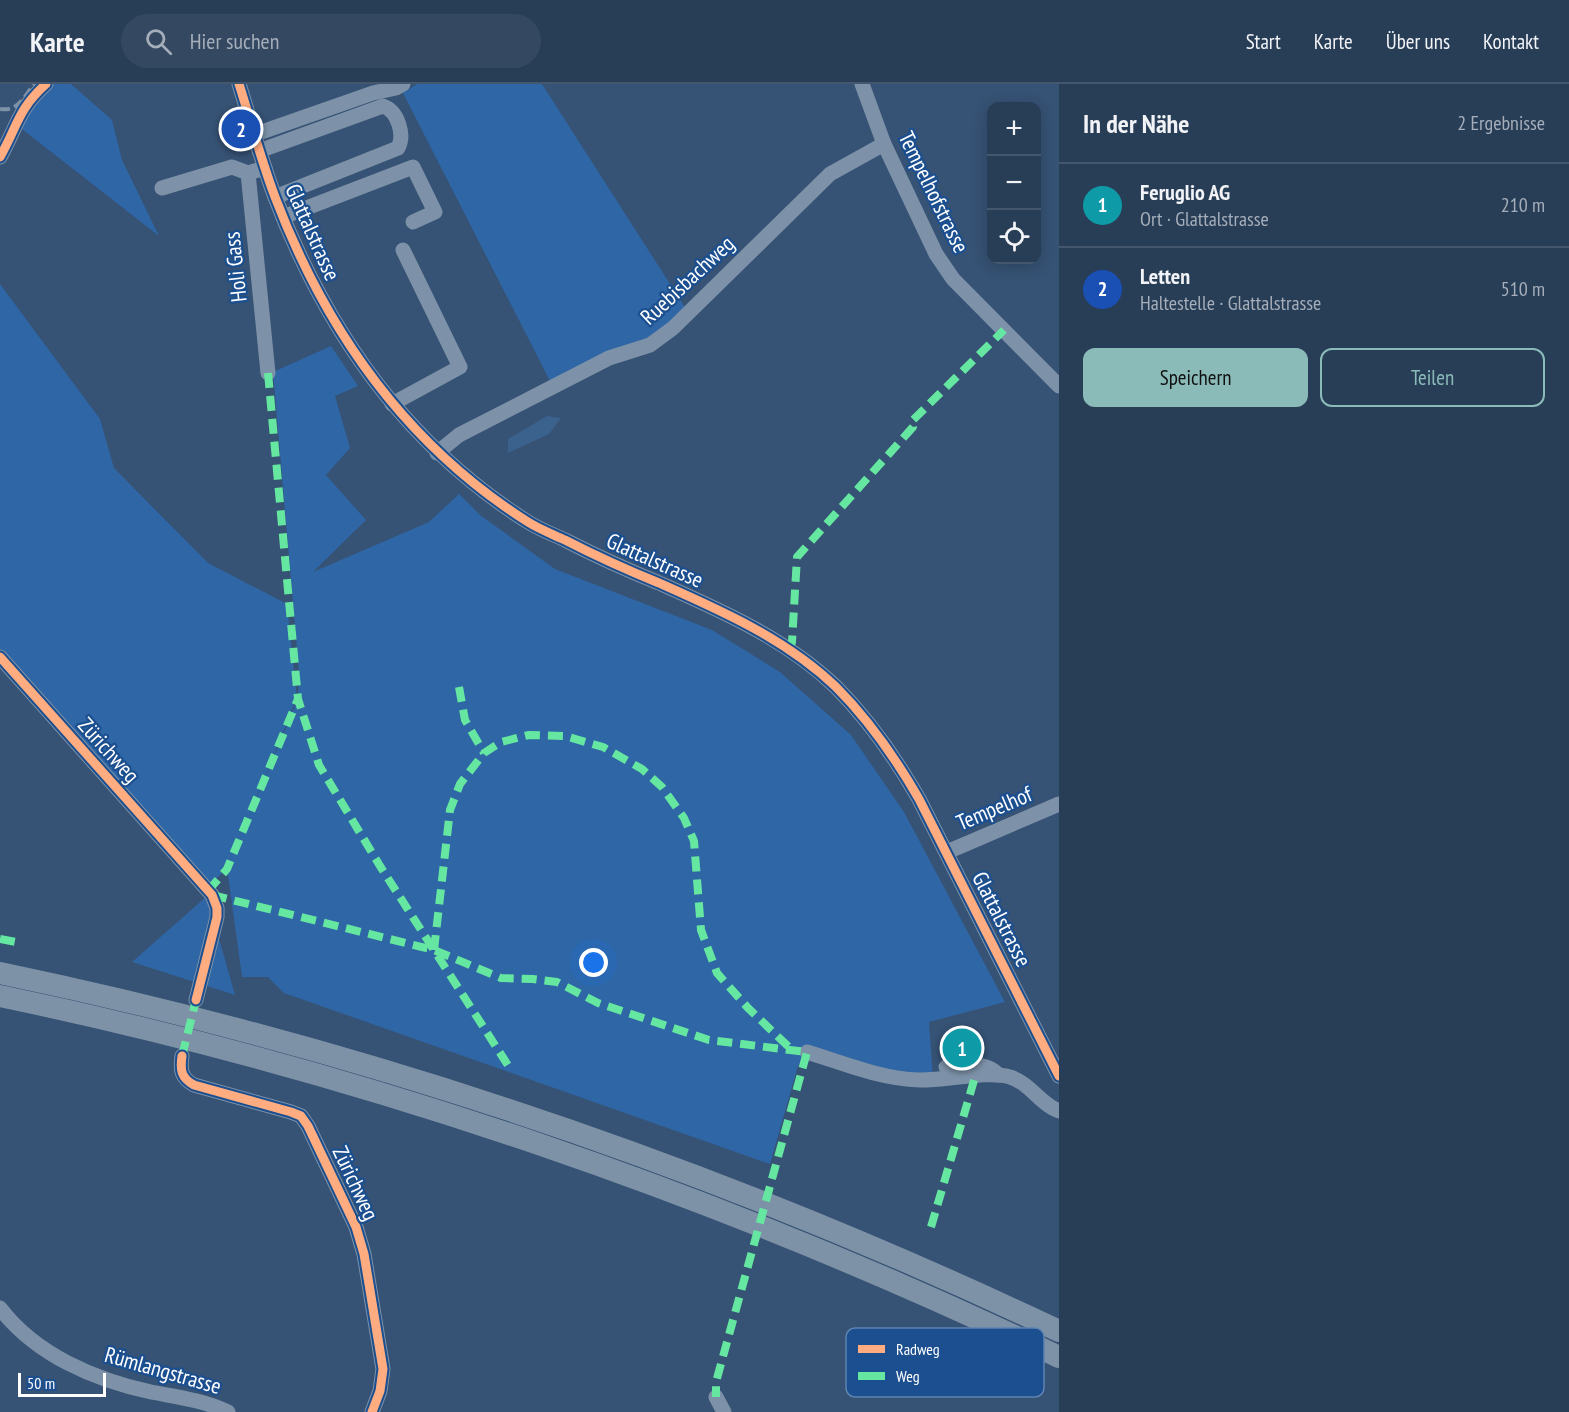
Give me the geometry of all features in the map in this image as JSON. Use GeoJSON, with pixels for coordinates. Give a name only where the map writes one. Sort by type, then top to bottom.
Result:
{"type":"FeatureCollection","features":[{"type":"Feature","properties":{"kind":"highway"},"geometry":{"type":"LineString","coordinates":[[0,972],[263,1036],[406,1077],[568,1130],[688,1173],[818,1224],[1059,1331]]}},
{"type":"Feature","properties":{"kind":"highway"},"geometry":{"type":"LineString","coordinates":[[0,996],[267,1061],[551,1149],[799,1242],[996,1328]]}},
{"type":"Feature","properties":{"kind":"highway"},"geometry":{"type":"LineString","coordinates":[[1044,1350],[1059,1357]]}},
{"type":"Feature","properties":{"kind":"street"},"geometry":{"type":"LineString","coordinates":[[0,157],[16,122],[28,103],[46,84]]}},
{"type":"Feature","properties":{"kind":"street","name":"Glattalstrasse"},"geometry":{"type":"LineString","coordinates":[[239,84],[275,197],[297,249],[330,314],[359,360],[392,404],[437,453],[465,477],[529,523],[601,559],[726,613],[789,650],[834,686],[875,732],[915,791],[1059,1076]]}},
{"type":"Feature","properties":{"kind":"street"},"geometry":{"type":"LineString","coordinates":[[254,135],[403,84]]}},
{"type":"Feature","properties":{"kind":"street","name":"Tempelhofstrasse"},"geometry":{"type":"LineString","coordinates":[[862,84],[884,144],[936,255],[953,279],[1059,386]]}},
{"type":"Feature","properties":{"kind":"street"},"geometry":{"type":"LineString","coordinates":[[259,151],[383,106],[394,113],[402,135],[402,142],[398,148],[275,197]]}},
{"type":"Feature","properties":{"kind":"street","name":"Ruebisbachweg"},"geometry":{"type":"LineString","coordinates":[[437,453],[459,435],[609,358],[650,345],[673,328],[830,174],[884,144]]}},
{"type":"Feature","properties":{"kind":"street"},"geometry":{"type":"LineString","coordinates":[[162,188],[232,167],[248,173],[265,168]]}},
{"type":"Feature","properties":{"kind":"street"},"geometry":{"type":"LineString","coordinates":[[283,217],[413,168],[435,212],[413,222]]}},
{"type":"Feature","properties":{"kind":"street","name":"Holi Gass"},"geometry":{"type":"LineString","coordinates":[[248,173],[268,373]]}},
{"type":"Feature","properties":{"kind":"street"},"geometry":{"type":"LineString","coordinates":[[392,404],[460,367],[404,250]]}},
{"type":"Feature","properties":{"kind":"street","name":"Zürichweg"},"geometry":{"type":"LineString","coordinates":[[0,657],[212,895],[217,908],[217,917],[196,1000]]}},
{"type":"Feature","properties":{"kind":"street","name":"Tempelhof"},"geometry":{"type":"LineString","coordinates":[[947,852],[1059,804]]}},
{"type":"Feature","properties":{"kind":"street"},"geometry":{"type":"LineString","coordinates":[[807,1052],[903,1079],[931,1080],[999,1075],[1011,1077],[1059,1111]]}},
{"type":"Feature","properties":{"kind":"street","name":"Zürichweg"},"geometry":{"type":"LineString","coordinates":[[182,1056],[180,1067],[186,1081],[291,1112],[301,1116],[308,1126],[356,1227],[364,1254],[382,1369],[380,1391],[372,1412]]}},
{"type":"Feature","properties":{"kind":"street"},"geometry":{"type":"LineString","coordinates":[[946,1067],[984,1065],[991,1067],[999,1075]]}},
{"type":"Feature","properties":{"kind":"street","name":"Rümlangstrasse"},"geometry":{"type":"LineString","coordinates":[[0,1308],[16,1327],[36,1343],[61,1359],[90,1373],[133,1387],[196,1401],[228,1412]]}},
{"type":"Feature","properties":{"kind":"street"},"geometry":{"type":"LineString","coordinates":[[716,1397],[724,1412]]}},
{"type":"Feature","properties":{"kind":"shaded area"},"geometry":{"type":"Polygon","coordinates":[[[51,84],[71,84],[112,120],[122,160],[159,236],[18,126],[51,84]]]}},
{"type":"Feature","properties":{"kind":"shaded area"},"geometry":{"type":"Polygon","coordinates":[[[417,84],[542,84],[688,312],[649,342],[551,383],[403,93],[417,84]]]}},
{"type":"Feature","properties":{"kind":"shaded area"},"geometry":{"type":"Polygon","coordinates":[[[0,284],[100,419],[114,468],[208,563],[287,604],[297,698],[248,818],[298,699],[299,672],[273,372],[331,346],[358,386],[335,396],[350,448],[326,475],[366,520],[313,572],[429,522],[459,494],[480,515],[555,569],[712,630],[780,672],[851,735],[904,812],[1005,1002],[929,1022],[933,1078],[917,1078],[816,1052],[798,1066],[770,1164],[284,993],[268,977],[242,977],[227,868],[208,887],[0,654],[0,284]]]}},
{"type":"Feature","properties":{"kind":"shaded area"},"geometry":{"type":"Polygon","coordinates":[[[547,416],[561,418],[549,434],[508,453],[508,439],[547,416]]]}},
{"type":"Feature","properties":{"kind":"shaded area"},"geometry":{"type":"Polygon","coordinates":[[[207,896],[235,995],[132,962],[207,896]]]}},
{"type":"Feature","properties":{"kind":"railway"},"geometry":{"type":"LineString","coordinates":[[0,109],[16,106],[34,84]]}},
{"type":"Feature","properties":{"kind":"marked path"},"geometry":{"type":"LineString","coordinates":[[789,650],[792,642],[797,557],[913,427],[912,421],[1004,330]]}},
{"type":"Feature","properties":{"kind":"marked path"},"geometry":{"type":"LineString","coordinates":[[268,373],[298,699],[319,765],[380,866],[511,1070]]}},
{"type":"Feature","properties":{"kind":"marked path"},"geometry":{"type":"LineString","coordinates":[[459,687],[465,720],[484,753]]}},
{"type":"Feature","properties":{"kind":"marked path"},"geometry":{"type":"LineString","coordinates":[[208,891],[227,869],[298,699]]}},
{"type":"Feature","properties":{"kind":"marked path"},"geometry":{"type":"LineString","coordinates":[[434,950],[450,810],[460,784],[484,753],[501,742],[529,735],[565,736],[603,747],[642,769],[662,787],[684,818],[694,841],[701,930],[717,973],[748,1008],[793,1051]]}},
{"type":"Feature","properties":{"kind":"marked path"},"geometry":{"type":"LineString","coordinates":[[212,895],[434,950],[501,978],[557,982],[598,1003],[709,1040],[807,1052],[716,1382],[716,1397]]}},
{"type":"Feature","properties":{"kind":"marked path"},"geometry":{"type":"LineString","coordinates":[[0,939],[16,942]]}},
{"type":"Feature","properties":{"kind":"marked path"},"geometry":{"type":"LineString","coordinates":[[182,1056],[196,1000]]}},
{"type":"Feature","properties":{"kind":"marked path"},"geometry":{"type":"LineString","coordinates":[[931,1227],[975,1077]]}},
{"type":"Feature","properties":{"kind":"cycle path"},"geometry":{"type":"LineString","coordinates":[[0,157],[29,102],[46,84]]}},
{"type":"Feature","properties":{"kind":"cycle path"},"geometry":{"type":"LineString","coordinates":[[239,84],[275,197],[319,293],[345,338],[375,381],[408,421],[444,458],[484,491],[528,522],[612,563],[706,604],[775,640],[817,670],[836,687],[881,740],[919,799],[1059,1076]]}},
{"type":"Feature","properties":{"kind":"cycle path"},"geometry":{"type":"LineString","coordinates":[[0,657],[212,895],[217,908],[217,917],[196,1000]]}},
{"type":"Feature","properties":{"kind":"cycle path"},"geometry":{"type":"LineString","coordinates":[[182,1056],[182,1073],[194,1085],[291,1112],[301,1116],[308,1126],[356,1227],[364,1254],[383,1369],[380,1391],[372,1412]]}},
{"type":"Feature","properties":{"kind":"place","name":"Letten"},"geometry":{"type":"Point","coordinates":[241,129]}},
{"type":"Feature","properties":{"kind":"place","name":"Feruglio AG"},"geometry":{"type":"Point","coordinates":[962,1048]}}]}
